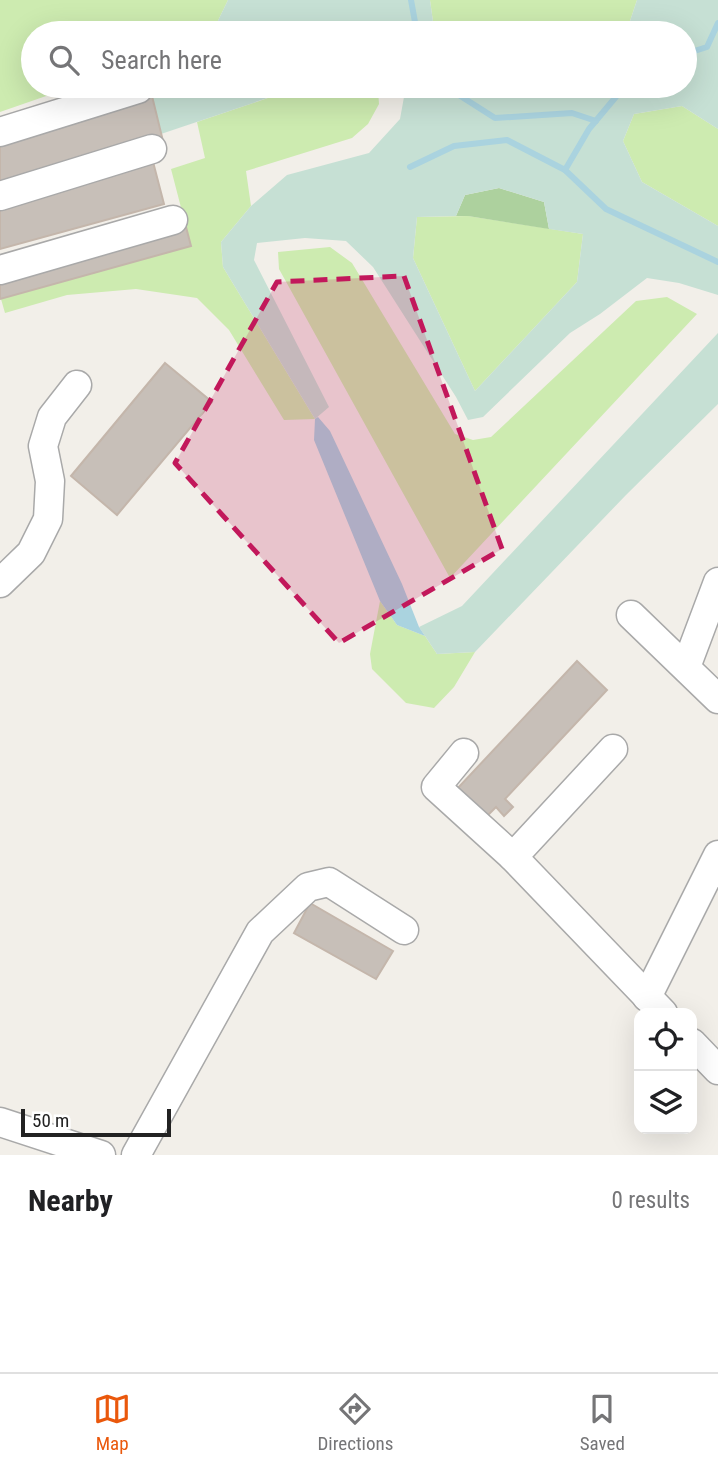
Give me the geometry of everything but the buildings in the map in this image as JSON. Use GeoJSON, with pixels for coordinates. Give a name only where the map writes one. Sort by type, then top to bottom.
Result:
{"type":"FeatureCollection","features":[{"type":"Feature","properties":{"kind":"street"},"geometry":{"type":"LineString","coordinates":[[0,132],[109,98]]}},
{"type":"Feature","properties":{"kind":"street"},"geometry":{"type":"LineString","coordinates":[[0,196],[152,149]]}},
{"type":"Feature","properties":{"kind":"street"},"geometry":{"type":"LineString","coordinates":[[0,271],[173,220]]}},
{"type":"Feature","properties":{"kind":"street"},"geometry":{"type":"LineString","coordinates":[[0,583],[31,553],[48,519],[50,481],[43,446],[52,416],[77,385]]}},
{"type":"Feature","properties":{"kind":"street"},"geometry":{"type":"LineString","coordinates":[[686,667],[718,582]]}},
{"type":"Feature","properties":{"kind":"street"},"geometry":{"type":"LineString","coordinates":[[631,615],[718,699]]}},
{"type":"Feature","properties":{"kind":"street"},"geometry":{"type":"LineString","coordinates":[[513,858],[613,748]]}},
{"type":"Feature","properties":{"kind":"street"},"geometry":{"type":"LineString","coordinates":[[464,753],[436,787],[513,858],[655,1005],[718,855]]}},
{"type":"Feature","properties":{"kind":"street"},"geometry":{"type":"LineString","coordinates":[[136,1155],[260,932],[308,887],[329,882],[404,930]]}},
{"type":"Feature","properties":{"kind":"street"},"geometry":{"type":"LineString","coordinates":[[697,1048],[718,1070]]}},
{"type":"Feature","properties":{"kind":"street"},"geometry":{"type":"LineString","coordinates":[[0,1122],[101,1155]]}},
{"type":"Feature","properties":{"kind":"highlighted area"},"geometry":{"type":"Polygon","coordinates":[[[404,276],[502,549],[339,643],[175,463],[277,282],[404,276]]]}},
{"type":"Feature","properties":{"kind":"green space"},"geometry":{"type":"Polygon","coordinates":[[[0,0],[228,0],[218,21],[21,21],[21,98],[40,98],[0,112],[0,0]]]}},
{"type":"Feature","properties":{"kind":"green space"},"geometry":{"type":"Polygon","coordinates":[[[228,0],[430,0],[433,21],[218,21],[228,0]]]}},
{"type":"Feature","properties":{"kind":"green space"},"geometry":{"type":"Polygon","coordinates":[[[430,0],[637,0],[630,21],[433,21],[430,0]]]}},
{"type":"Feature","properties":{"kind":"green space"},"geometry":{"type":"Polygon","coordinates":[[[637,0],[718,0],[718,129],[682,106],[634,114],[623,141],[642,182],[718,226],[718,295],[679,283],[647,278],[570,333],[483,417],[468,420],[373,267],[346,241],[305,238],[257,243],[254,260],[329,407],[315,419],[223,267],[221,242],[251,206],[287,175],[369,153],[400,119],[404,98],[697,98],[697,21],[630,21],[637,0]],[[499,188],[465,195],[456,216],[417,217],[413,258],[475,391],[577,282],[583,234],[549,229],[544,202],[499,188]]]}},
{"type":"Feature","properties":{"kind":"green space"},"geometry":{"type":"Polygon","coordinates":[[[152,98],[268,98],[161,134],[152,98]]]}},
{"type":"Feature","properties":{"kind":"green space"},"geometry":{"type":"Polygon","coordinates":[[[268,98],[379,98],[379,104],[368,124],[352,138],[246,171],[251,206],[221,242],[223,267],[315,419],[284,420],[229,330],[197,298],[136,289],[67,295],[5,313],[1,299],[191,246],[171,169],[205,158],[197,122],[268,98]]]}},
{"type":"Feature","properties":{"kind":"green space"},"geometry":{"type":"Polygon","coordinates":[[[682,106],[718,129],[718,226],[642,182],[623,141],[634,114],[682,106]]]}},
{"type":"Feature","properties":{"kind":"green space"},"geometry":{"type":"Polygon","coordinates":[[[499,188],[544,202],[549,229],[456,216],[465,195],[499,188]]]}},
{"type":"Feature","properties":{"kind":"green space"},"geometry":{"type":"Polygon","coordinates":[[[468,216],[583,234],[577,282],[475,391],[413,258],[417,217],[468,216]]]}},
{"type":"Feature","properties":{"kind":"green space"},"geometry":{"type":"Polygon","coordinates":[[[330,247],[352,263],[455,434],[473,440],[491,437],[636,301],[667,297],[697,314],[450,578],[279,269],[278,252],[330,247]]]}},
{"type":"Feature","properties":{"kind":"green space"},"geometry":{"type":"Polygon","coordinates":[[[718,333],[718,404],[475,652],[437,654],[419,627],[462,606],[718,333]]]}},
{"type":"Feature","properties":{"kind":"green space"},"geometry":{"type":"Polygon","coordinates":[[[380,601],[397,625],[425,636],[437,654],[475,652],[454,687],[434,708],[406,703],[372,669],[370,654],[380,601]]]}},
{"type":"Feature","properties":{"kind":"water"},"geometry":{"type":"Polygon","coordinates":[[[318,417],[330,431],[425,636],[397,625],[380,601],[314,440],[315,419],[318,417]]]}},
{"type":"Feature","properties":{"kind":"waterway"},"geometry":{"type":"LineString","coordinates":[[411,0],[415,21]]}},
{"type":"Feature","properties":{"kind":"waterway"},"geometry":{"type":"LineString","coordinates":[[697,50],[707,47],[718,23]]}},
{"type":"Feature","properties":{"kind":"waterway"},"geometry":{"type":"LineString","coordinates":[[464,98],[495,118],[572,113],[596,121]]}},
{"type":"Feature","properties":{"kind":"waterway"},"geometry":{"type":"LineString","coordinates":[[565,170],[589,129],[615,98]]}},
{"type":"Feature","properties":{"kind":"waterway"},"geometry":{"type":"LineString","coordinates":[[410,167],[454,146],[507,140],[565,170],[606,209],[718,262]]}}]}
